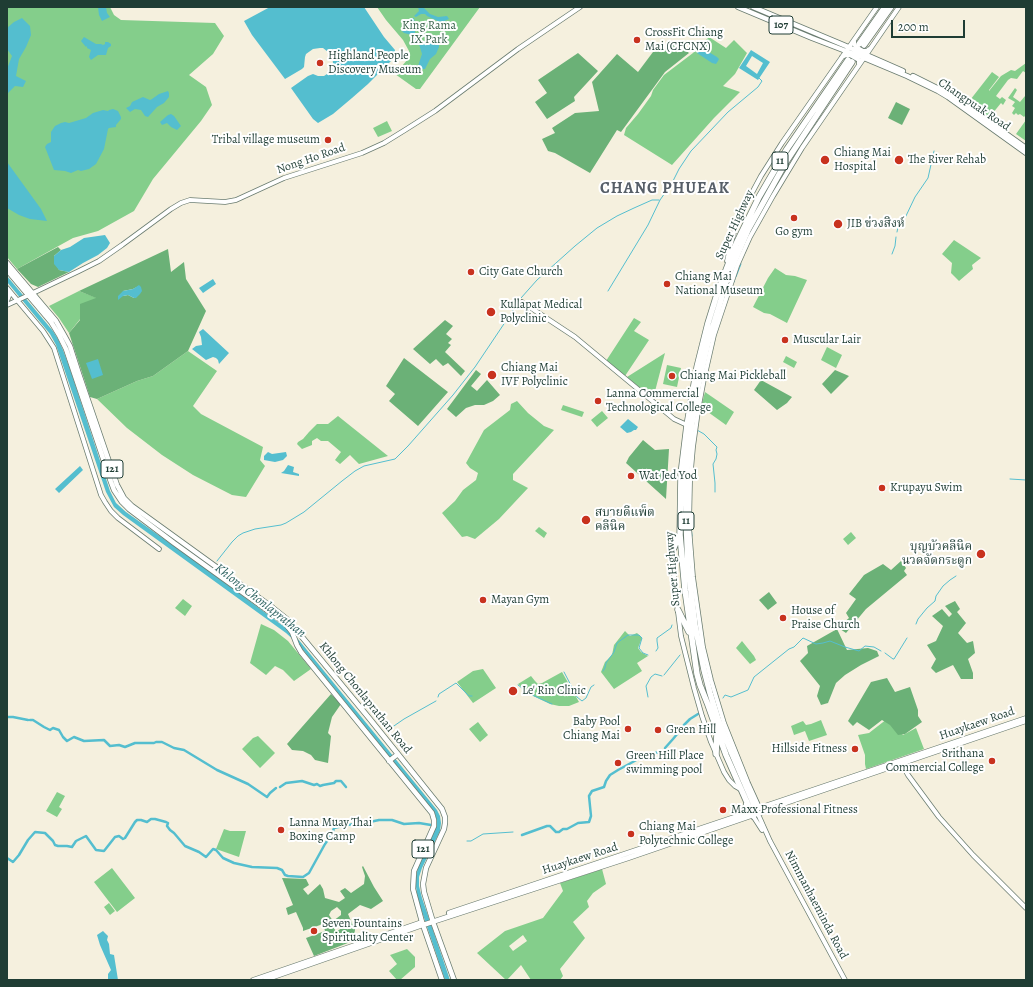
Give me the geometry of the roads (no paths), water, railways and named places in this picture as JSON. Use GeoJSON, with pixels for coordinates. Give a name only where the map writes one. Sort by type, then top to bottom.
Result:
{"type":"FeatureCollection","features":[{"type":"Feature","properties":{"kind":"highway"},"geometry":{"type":"LineString","coordinates":[[859,43],[885,7]]}},
{"type":"Feature","properties":{"kind":"highway"},"geometry":{"type":"LineString","coordinates":[[859,43],[891,7]]}},
{"type":"Feature","properties":{"kind":"highway","name":"Super Highway"},"geometry":{"type":"LineString","coordinates":[[850,61],[786,162],[748,230],[732,267],[708,342],[693,418],[686,478],[686,502],[688,567],[695,625],[708,684],[723,733],[755,814],[747,803],[726,756],[700,686],[696,666],[685,590],[680,535],[682,474],[687,425],[702,344],[726,269],[748,220],[773,172],[803,124],[850,61]]}},
{"type":"Feature","properties":{"kind":"highway"},"geometry":{"type":"LineString","coordinates":[[737,266],[748,230]]}},
{"type":"Feature","properties":{"kind":"highway"},"geometry":{"type":"LineString","coordinates":[[698,387],[704,379]]}},
{"type":"Feature","properties":{"kind":"highway"},"geometry":{"type":"LineString","coordinates":[[672,552],[680,535]]}},
{"type":"Feature","properties":{"kind":"highway"},"geometry":{"type":"LineString","coordinates":[[695,625],[696,605]]}},
{"type":"Feature","properties":{"kind":"highway"},"geometry":{"type":"LineString","coordinates":[[678,610],[692,638]]}},
{"type":"Feature","properties":{"kind":"highway"},"geometry":{"type":"LineString","coordinates":[[696,666],[699,670],[703,686],[708,684]]}},
{"type":"Feature","properties":{"kind":"highway"},"geometry":{"type":"LineString","coordinates":[[723,733],[724,723]]}},
{"type":"Feature","properties":{"kind":"highway"},"geometry":{"type":"LineString","coordinates":[[716,754],[717,731]]}},
{"type":"Feature","properties":{"kind":"highway"},"geometry":{"type":"LineString","coordinates":[[726,742],[734,749]]}},
{"type":"Feature","properties":{"kind":"main road","name":"Nong Ho Road"},"geometry":{"type":"LineString","coordinates":[[7,305],[80,271],[103,258],[181,203],[190,200],[225,202],[236,200],[284,178],[362,152],[384,143],[434,111],[523,45],[580,7]]}},
{"type":"Feature","properties":{"kind":"main road","name":"107"},"geometry":{"type":"LineString","coordinates":[[738,7],[792,30],[848,49]]}},
{"type":"Feature","properties":{"kind":"main road","name":"107"},"geometry":{"type":"LineString","coordinates":[[753,7],[848,49]]}},
{"type":"Feature","properties":{"kind":"main road"},"geometry":{"type":"LineString","coordinates":[[726,269],[736,226],[753,190],[771,160],[848,49],[859,43],[877,7]]}},
{"type":"Feature","properties":{"kind":"main road","name":"Nimmanhaeminda Road"},"geometry":{"type":"LineString","coordinates":[[845,980],[755,814],[758,805],[724,723],[706,660],[696,605],[691,554],[690,495],[696,426],[704,379],[714,336],[737,266],[755,228],[789,170],[899,7]]}},
{"type":"Feature","properties":{"kind":"main road"},"geometry":{"type":"LineString","coordinates":[[859,43],[854,44],[863,51],[867,51],[871,48]]}},
{"type":"Feature","properties":{"kind":"main road"},"geometry":{"type":"LineString","coordinates":[[848,49],[866,56]]}},
{"type":"Feature","properties":{"kind":"main road"},"geometry":{"type":"LineString","coordinates":[[842,58],[848,55],[857,59],[860,62],[859,66]]}},
{"type":"Feature","properties":{"kind":"main road","name":"Changpuak Road"},"geometry":{"type":"LineString","coordinates":[[866,56],[929,83],[953,96],[1026,148]]}},
{"type":"Feature","properties":{"kind":"main road","name":"Changpuak Road"},"geometry":{"type":"LineString","coordinates":[[866,56],[948,97],[1026,153]]}},
{"type":"Feature","properties":{"kind":"main road","name":"Khlong Chonlaprathan Road"},"geometry":{"type":"LineString","coordinates":[[7,263],[31,294]]}},
{"type":"Feature","properties":{"kind":"main road","name":"Khlong Chonlaprathan Road"},"geometry":{"type":"LineString","coordinates":[[7,270],[56,321],[70,346],[86,400],[117,484],[124,498],[190,554],[281,619],[291,630],[299,649],[433,816],[433,829],[416,865],[413,877],[413,889],[442,980]]}},
{"type":"Feature","properties":{"kind":"main road"},"geometry":{"type":"LineString","coordinates":[[7,288],[43,331],[54,348],[101,495],[105,502],[118,518],[159,549]]}},
{"type":"Feature","properties":{"kind":"main road"},"geometry":{"type":"LineString","coordinates":[[7,288],[9,296],[7,301]]}},
{"type":"Feature","properties":{"kind":"main road","name":"Nong Ho Road"},"geometry":{"type":"LineString","coordinates":[[7,301],[17,300]]}},
{"type":"Feature","properties":{"kind":"main road"},"geometry":{"type":"LineString","coordinates":[[522,302],[575,337],[674,419],[687,425]]}},
{"type":"Feature","properties":{"kind":"main road","name":"Khlong Chonlaprathan Road"},"geometry":{"type":"LineString","coordinates":[[169,536],[182,543],[288,620],[439,804],[444,812],[444,829],[426,868],[423,884],[432,920],[454,980]]}},
{"type":"Feature","properties":{"kind":"main road"},"geometry":{"type":"LineString","coordinates":[[182,543],[180,543],[188,549],[190,554]]}},
{"type":"Feature","properties":{"kind":"main road"},"geometry":{"type":"LineString","coordinates":[[672,552],[682,636],[694,688],[704,722],[721,766],[729,780],[742,790]]}},
{"type":"Feature","properties":{"kind":"main road","name":"Huaykaew Road"},"geometry":{"type":"LineString","coordinates":[[253,980],[755,814],[1008,726],[1026,718]]}},
{"type":"Feature","properties":{"kind":"main road","name":"Huaykaew Road"},"geometry":{"type":"LineString","coordinates":[[1008,726],[1026,722]]}},
{"type":"Feature","properties":{"kind":"main road"},"geometry":{"type":"LineString","coordinates":[[388,761],[398,754]]}},
{"type":"Feature","properties":{"kind":"main road"},"geometry":{"type":"LineString","coordinates":[[901,763],[939,817],[972,855],[1026,908]]}},
{"type":"Feature","properties":{"kind":"main road"},"geometry":{"type":"LineString","coordinates":[[416,865],[426,868]]}},
{"type":"Feature","properties":{"kind":"main road","name":"Huaykaew Road"},"geometry":{"type":"LineString","coordinates":[[265,980],[305,964]]}},
{"type":"Feature","properties":{"kind":"water"},"geometry":{"type":"Polygon","coordinates":[[[98,7],[106,7],[107,13],[110,17],[102,21],[99,15],[98,7]]]}},
{"type":"Feature","properties":{"kind":"water"},"geometry":{"type":"Polygon","coordinates":[[[270,7],[364,7],[384,37],[395,50],[394,58],[352,98],[333,114],[318,123],[313,119],[291,88],[313,74],[324,76],[327,74],[332,67],[333,62],[331,57],[323,48],[313,49],[306,54],[304,67],[285,79],[252,35],[244,21],[270,7]]]}},
{"type":"Feature","properties":{"kind":"water"},"geometry":{"type":"Polygon","coordinates":[[[418,7],[423,7],[430,14],[438,17],[447,16],[449,19],[442,22],[425,14],[421,14],[416,17],[414,16],[419,11],[418,7]]]}},
{"type":"Feature","properties":{"kind":"water"},"geometry":{"type":"Polygon","coordinates":[[[22,18],[30,26],[31,35],[19,59],[16,76],[26,81],[23,87],[15,86],[8,93],[7,100],[7,69],[12,56],[7,49],[7,28],[22,18]]]}},
{"type":"Feature","properties":{"kind":"water"},"geometry":{"type":"Polygon","coordinates":[[[413,18],[415,33],[419,42],[423,44],[433,42],[439,44],[436,54],[430,59],[425,69],[418,66],[422,54],[419,44],[415,41],[412,35],[404,33],[401,30],[403,25],[413,18]]]}},
{"type":"Feature","properties":{"kind":"water"},"geometry":{"type":"Polygon","coordinates":[[[84,37],[96,44],[103,45],[105,42],[108,42],[111,46],[108,48],[106,55],[98,55],[91,60],[89,57],[91,50],[81,41],[84,37]]]}},
{"type":"Feature","properties":{"kind":"water"},"geometry":{"type":"Polygon","coordinates":[[[702,48],[719,59],[716,64],[697,53],[697,51],[702,48]]]}},
{"type":"Feature","properties":{"kind":"water"},"geometry":{"type":"Polygon","coordinates":[[[751,50],[770,62],[758,80],[739,68],[751,50]],[[752,56],[746,66],[757,74],[763,63],[752,56]]]}},
{"type":"Feature","properties":{"kind":"water"},"geometry":{"type":"Polygon","coordinates":[[[168,91],[169,97],[148,117],[145,116],[141,110],[135,109],[130,112],[126,108],[130,106],[132,102],[143,97],[150,100],[159,94],[168,91]]]}},
{"type":"Feature","properties":{"kind":"water"},"geometry":{"type":"Polygon","coordinates":[[[113,109],[118,111],[121,119],[116,127],[108,129],[104,149],[96,164],[89,169],[81,171],[78,170],[71,173],[54,170],[45,147],[51,142],[51,132],[55,126],[61,123],[69,123],[86,118],[93,113],[103,110],[108,111],[113,109]]]}},
{"type":"Feature","properties":{"kind":"water"},"geometry":{"type":"Polygon","coordinates":[[[171,114],[181,126],[177,130],[167,123],[162,125],[160,122],[171,114]]]}},
{"type":"Feature","properties":{"kind":"water"},"geometry":{"type":"Polygon","coordinates":[[[7,162],[41,209],[47,221],[30,219],[7,208],[7,162]]]}},
{"type":"Feature","properties":{"kind":"water"},"geometry":{"type":"Polygon","coordinates":[[[105,235],[110,243],[107,248],[69,272],[59,270],[54,264],[54,256],[61,250],[70,247],[84,238],[105,235]]]}},
{"type":"Feature","properties":{"kind":"water"},"geometry":{"type":"Polygon","coordinates":[[[7,276],[58,339],[70,369],[110,491],[116,503],[126,512],[286,628],[298,639],[437,810],[441,823],[440,831],[422,868],[419,877],[419,886],[450,980],[445,980],[418,900],[416,887],[418,867],[436,827],[437,822],[435,814],[299,645],[286,633],[114,507],[106,492],[56,345],[50,334],[7,282],[7,276]]]}},
{"type":"Feature","properties":{"kind":"water"},"geometry":{"type":"Polygon","coordinates":[[[213,279],[216,284],[203,293],[199,288],[213,279]]]}},
{"type":"Feature","properties":{"kind":"water"},"geometry":{"type":"Polygon","coordinates":[[[139,285],[142,291],[136,298],[128,295],[123,296],[118,300],[118,296],[123,291],[133,289],[139,285]]]}},
{"type":"Feature","properties":{"kind":"water"},"geometry":{"type":"Polygon","coordinates":[[[203,329],[229,353],[219,364],[216,358],[213,357],[206,360],[192,349],[196,346],[202,345],[199,332],[203,329]]]}},
{"type":"Feature","properties":{"kind":"water"},"geometry":{"type":"Polygon","coordinates":[[[98,359],[103,375],[92,379],[86,363],[98,359]]]}},
{"type":"Feature","properties":{"kind":"water"},"geometry":{"type":"Polygon","coordinates":[[[628,419],[638,427],[636,430],[627,433],[620,427],[628,419]]]}},
{"type":"Feature","properties":{"kind":"water"},"geometry":{"type":"Polygon","coordinates":[[[268,452],[272,454],[286,452],[287,456],[283,460],[275,462],[264,460],[264,456],[268,452]]]}},
{"type":"Feature","properties":{"kind":"water"},"geometry":{"type":"Polygon","coordinates":[[[288,465],[294,467],[293,472],[299,474],[299,476],[281,473],[288,465]]]}},
{"type":"Feature","properties":{"kind":"water"},"geometry":{"type":"Polygon","coordinates":[[[80,466],[83,470],[59,493],[55,489],[80,466]]]}},
{"type":"Feature","properties":{"kind":"water"},"geometry":{"type":"Polygon","coordinates":[[[103,931],[108,936],[107,940],[110,954],[114,955],[118,980],[108,980],[108,974],[111,970],[97,935],[103,931]]]}},
{"type":"Feature","properties":{"kind":"waterway"},"geometry":{"type":"LineString","coordinates":[[608,291],[648,225],[660,200],[691,151],[728,112],[758,87],[762,81],[759,78]]}},
{"type":"Feature","properties":{"kind":"waterway"},"geometry":{"type":"LineString","coordinates":[[897,232],[898,227],[905,218],[915,197],[928,178],[934,151]]}},
{"type":"Feature","properties":{"kind":"waterway"},"geometry":{"type":"LineString","coordinates":[[521,298],[537,280],[597,228],[634,208],[652,200],[659,200]]}},
{"type":"Feature","properties":{"kind":"waterway"},"geometry":{"type":"LineString","coordinates":[[892,254],[896,237]]}},
{"type":"Feature","properties":{"kind":"waterway"},"geometry":{"type":"LineString","coordinates":[[736,277],[741,264]]}},
{"type":"Feature","properties":{"kind":"waterway","name":"Khlong Chonlaprathan"},"geometry":{"type":"LineString","coordinates":[[217,561],[232,542],[243,533],[286,523],[304,512],[355,471],[364,466],[395,459],[453,395],[475,367],[518,303]]}},
{"type":"Feature","properties":{"kind":"waterway"},"geometry":{"type":"LineString","coordinates":[[697,430],[704,434],[717,447],[716,459],[713,464],[715,492]]}},
{"type":"Feature","properties":{"kind":"waterway"},"geometry":{"type":"LineString","coordinates":[[1010,479],[1026,480]]}},
{"type":"Feature","properties":{"kind":"waterway"},"geometry":{"type":"LineString","coordinates":[[691,525],[692,536]]}},
{"type":"Feature","properties":{"kind":"waterway"},"geometry":{"type":"LineString","coordinates":[[916,624],[927,608],[935,601],[936,596],[943,586],[956,576]]}},
{"type":"Feature","properties":{"kind":"waterway"},"geometry":{"type":"LineString","coordinates":[[656,651],[658,648],[657,638],[671,628],[672,625]]}},
{"type":"Feature","properties":{"kind":"waterway"},"geometry":{"type":"LineString","coordinates":[[603,671],[606,663],[614,652],[617,643],[628,635],[639,635],[642,638],[639,648],[643,653],[648,655]]}},
{"type":"Feature","properties":{"kind":"waterway"},"geometry":{"type":"LineString","coordinates":[[723,698],[725,695],[731,697],[748,690],[754,677],[789,649],[794,647],[803,638],[816,644],[830,641],[859,651],[865,646],[874,647],[881,651]]}},
{"type":"Feature","properties":{"kind":"waterway"},"geometry":{"type":"LineString","coordinates":[[885,653],[894,659],[907,638]]}},
{"type":"Feature","properties":{"kind":"waterway"},"geometry":{"type":"LineString","coordinates":[[664,675],[680,655]]}},
{"type":"Feature","properties":{"kind":"waterway"},"geometry":{"type":"LineString","coordinates":[[564,672],[577,697],[582,701],[586,698],[591,687],[594,685]]}},
{"type":"Feature","properties":{"kind":"waterway"},"geometry":{"type":"LineString","coordinates":[[648,697],[646,686],[651,677],[655,674],[662,676]]}},
{"type":"Feature","properties":{"kind":"waterway"},"geometry":{"type":"LineString","coordinates":[[438,697],[439,694],[456,683],[469,696],[472,696]]}},
{"type":"Feature","properties":{"kind":"waterway"},"geometry":{"type":"LineString","coordinates":[[518,685],[530,694],[552,704]]}},
{"type":"Feature","properties":{"kind":"waterway"},"geometry":{"type":"LineString","coordinates":[[391,728],[436,701]]}},
{"type":"Feature","properties":{"kind":"waterway"},"geometry":{"type":"LineString","coordinates":[[665,748],[684,725],[698,714]]}},
{"type":"Feature","properties":{"kind":"waterway"},"geometry":{"type":"LineString","coordinates":[[7,717],[28,720]]}},
{"type":"Feature","properties":{"kind":"waterway"},"geometry":{"type":"LineString","coordinates":[[30,720],[33,720],[50,730],[53,728],[59,730],[67,741],[74,737],[84,741],[104,740],[110,746],[119,745],[125,747],[135,743],[162,742],[174,748],[184,750],[217,770],[248,784],[267,797],[276,788]]}},
{"type":"Feature","properties":{"kind":"waterway"},"geometry":{"type":"LineString","coordinates":[[522,835],[547,826],[550,826],[556,832],[559,832],[578,823],[589,822],[591,816],[589,796],[592,791],[604,787],[610,775],[618,770],[642,757],[662,751]]}},
{"type":"Feature","properties":{"kind":"waterway"},"geometry":{"type":"LineString","coordinates":[[280,787],[286,783],[302,781],[314,785],[323,785]]}},
{"type":"Feature","properties":{"kind":"waterway"},"geometry":{"type":"LineString","coordinates":[[323,785],[341,781],[346,787]]}},
{"type":"Feature","properties":{"kind":"waterway"},"geometry":{"type":"LineString","coordinates":[[7,858],[13,862],[35,832],[45,833],[55,845],[58,846],[72,847],[76,841],[86,836],[96,850],[104,851],[115,837],[119,836],[123,839],[125,838],[137,820],[147,822],[151,819],[155,819],[168,823],[167,826],[185,846],[206,857],[213,849],[216,850],[223,858],[234,863],[252,867],[277,868],[282,870],[285,875],[303,877],[309,873],[334,828],[379,820],[392,820],[404,824],[419,823],[431,825]]}},
{"type":"Feature","properties":{"kind":"waterway"},"geometry":{"type":"LineString","coordinates":[[467,841],[471,841],[483,834],[513,832]]}},
{"type":"Feature","properties":{"kind":"place","name":"CrossFit Chiang Mai (CFCNX)"},"geometry":{"type":"Point","coordinates":[637,40]}},
{"type":"Feature","properties":{"kind":"place","name":"Highland People Discovery Museum"},"geometry":{"type":"Point","coordinates":[320,63]}},
{"type":"Feature","properties":{"kind":"place","name":"Tribal village museum"},"geometry":{"type":"Point","coordinates":[328,140]}},
{"type":"Feature","properties":{"kind":"place","name":"Chiang Mai Hospital"},"geometry":{"type":"Point","coordinates":[825,160]}},
{"type":"Feature","properties":{"kind":"place","name":"The River Rehab"},"geometry":{"type":"Point","coordinates":[899,160]}},
{"type":"Feature","properties":{"kind":"place","name":"Go gym"},"geometry":{"type":"Point","coordinates":[794,218]}},
{"type":"Feature","properties":{"kind":"place","name":"JIB ข่วงสิงห์"},"geometry":{"type":"Point","coordinates":[838,224]}},
{"type":"Feature","properties":{"kind":"place","name":"City Gate Church"},"geometry":{"type":"Point","coordinates":[471,272]}},
{"type":"Feature","properties":{"kind":"place","name":"Chiang Mai National Museum"},"geometry":{"type":"Point","coordinates":[667,284]}},
{"type":"Feature","properties":{"kind":"place","name":"Kullapat Medical Polyclinic"},"geometry":{"type":"Point","coordinates":[491,312]}},
{"type":"Feature","properties":{"kind":"place","name":"Muscular Lair"},"geometry":{"type":"Point","coordinates":[785,340]}},
{"type":"Feature","properties":{"kind":"place","name":"Chiang Mai IVF Polyclinic"},"geometry":{"type":"Point","coordinates":[492,375]}},
{"type":"Feature","properties":{"kind":"place","name":"Chiang Mai Pickleball"},"geometry":{"type":"Point","coordinates":[672,376]}},
{"type":"Feature","properties":{"kind":"place","name":"Lanna Commercial Technological College"},"geometry":{"type":"Point","coordinates":[598,401]}},
{"type":"Feature","properties":{"kind":"place","name":"Wat Jed Yod"},"geometry":{"type":"Point","coordinates":[631,476]}},
{"type":"Feature","properties":{"kind":"place","name":"Krupayu Swim"},"geometry":{"type":"Point","coordinates":[882,488]}},
{"type":"Feature","properties":{"kind":"place","name":"สบายดีแพ็ต คลีนิค"},"geometry":{"type":"Point","coordinates":[586,520]}},
{"type":"Feature","properties":{"kind":"place","name":"บุญบัวคลีนิค นวดจัดกระดูก"},"geometry":{"type":"Point","coordinates":[981,554]}},
{"type":"Feature","properties":{"kind":"place","name":"Mayan Gym"},"geometry":{"type":"Point","coordinates":[483,600]}},
{"type":"Feature","properties":{"kind":"place","name":"House of Praise Church"},"geometry":{"type":"Point","coordinates":[783,618]}},
{"type":"Feature","properties":{"kind":"place","name":"Le' Rin Clinic"},"geometry":{"type":"Point","coordinates":[513,691]}},
{"type":"Feature","properties":{"kind":"place","name":"Baby Pool Chiang Mai"},"geometry":{"type":"Point","coordinates":[628,729]}},
{"type":"Feature","properties":{"kind":"place","name":"Green Hill"},"geometry":{"type":"Point","coordinates":[658,730]}},
{"type":"Feature","properties":{"kind":"place","name":"Hillside Fitness"},"geometry":{"type":"Point","coordinates":[855,749]}},
{"type":"Feature","properties":{"kind":"place","name":"Srithana Commercial College"},"geometry":{"type":"Point","coordinates":[992,761]}},
{"type":"Feature","properties":{"kind":"place","name":"Green Hill Place swimming pool"},"geometry":{"type":"Point","coordinates":[618,763]}},
{"type":"Feature","properties":{"kind":"place","name":"Maxx Professional Fitness"},"geometry":{"type":"Point","coordinates":[723,810]}},
{"type":"Feature","properties":{"kind":"place","name":"Lanna Muay Thai Boxing Camp"},"geometry":{"type":"Point","coordinates":[281,830]}},
{"type":"Feature","properties":{"kind":"place","name":"Chiang Mai Polytechnic College"},"geometry":{"type":"Point","coordinates":[631,834]}},
{"type":"Feature","properties":{"kind":"place","name":"Seven Fountains Spirituality Center"},"geometry":{"type":"Point","coordinates":[314,931]}},
{"type":"Feature","properties":{"kind":"district","name":"CHANG PHUEAK"},"geometry":{"type":"Point","coordinates":[665,189]}},
{"type":"Feature","properties":{"kind":"park label","name":"King Rama IX Park"},"geometry":{"type":"Point","coordinates":[429,33]}}]}
